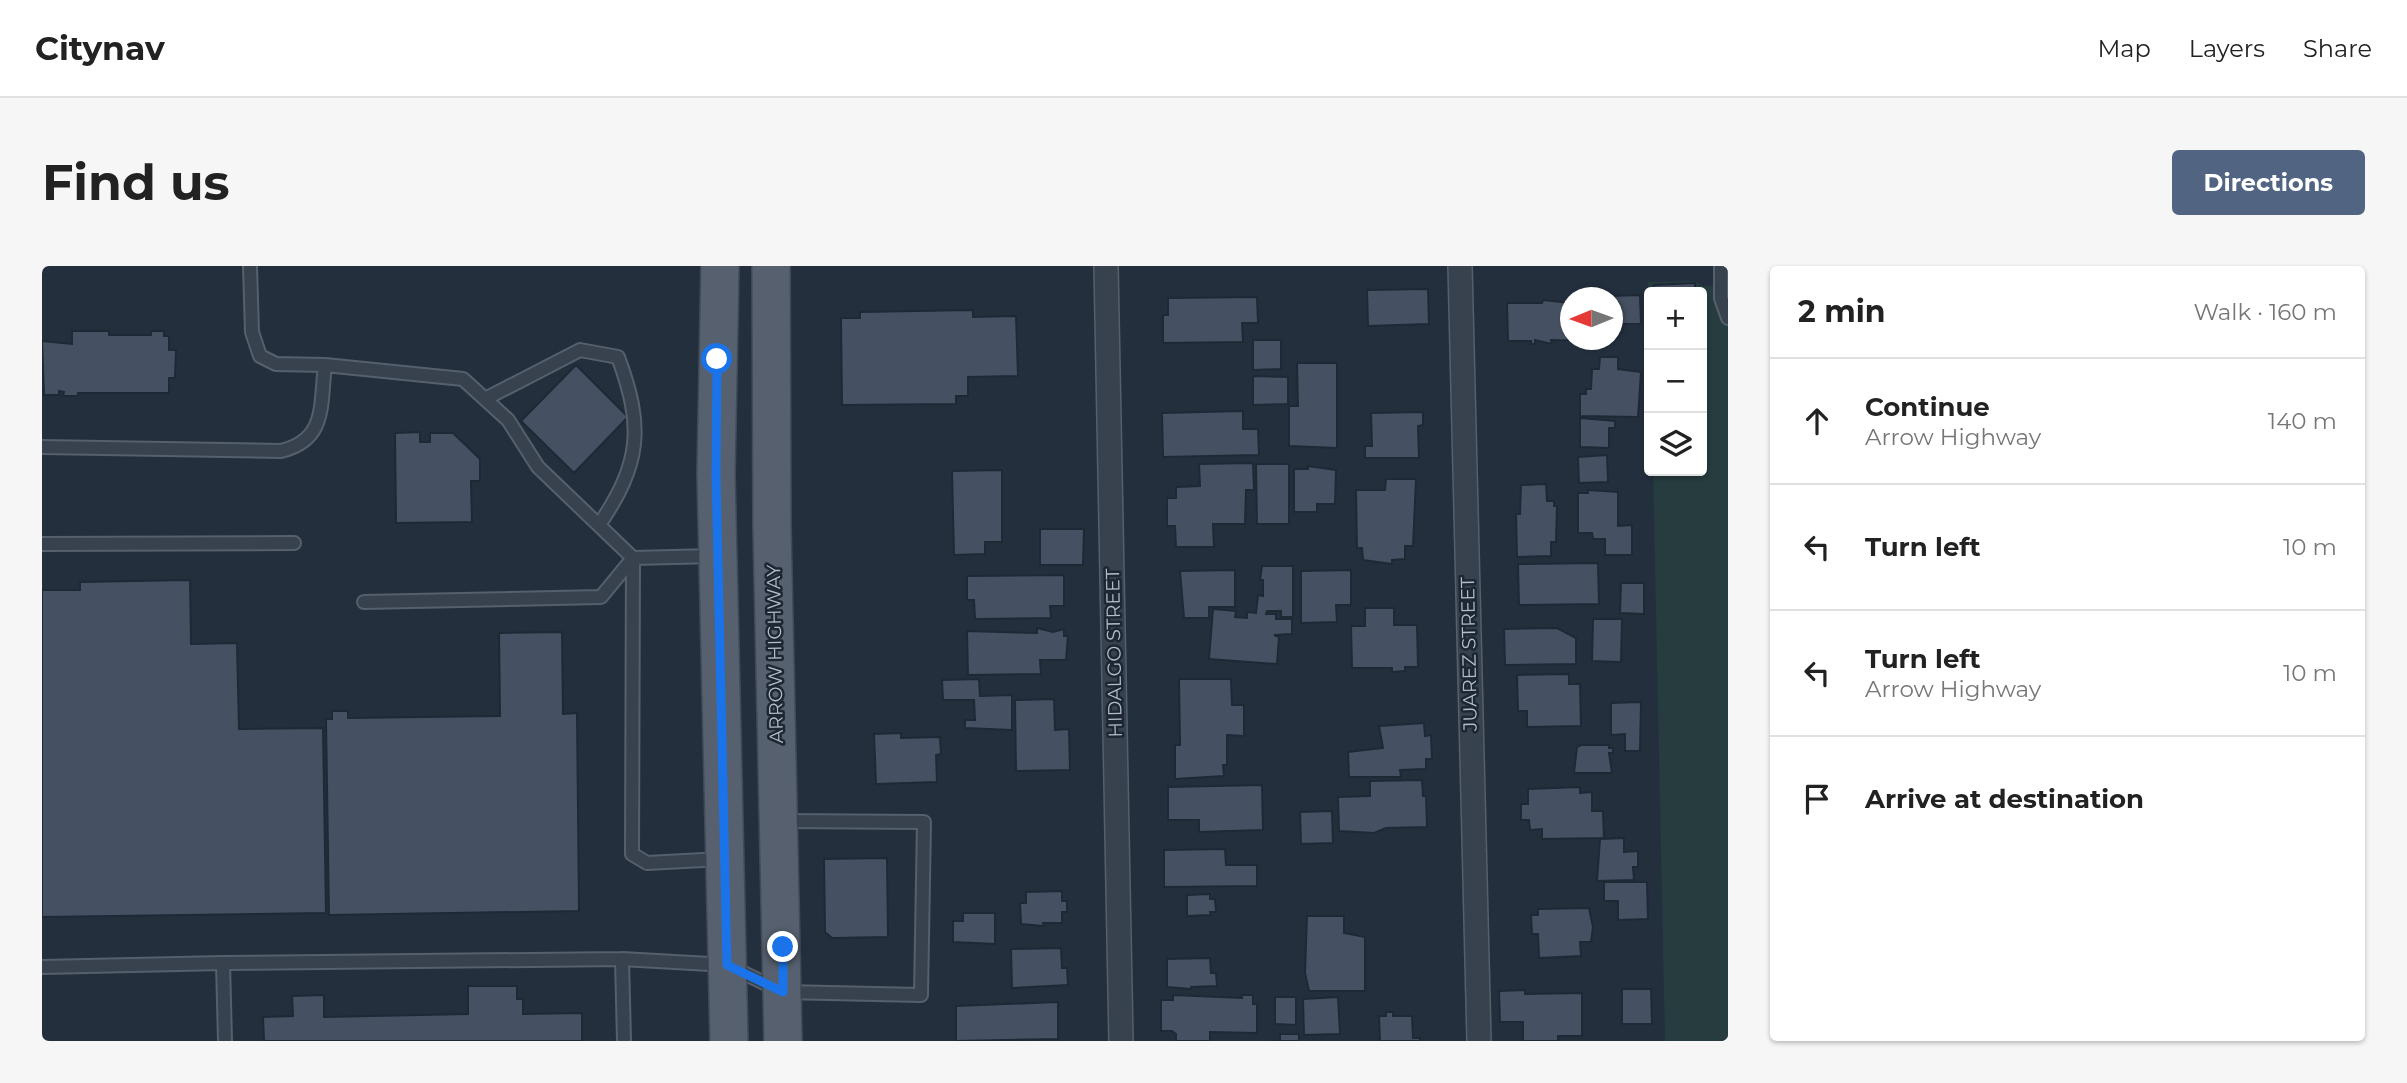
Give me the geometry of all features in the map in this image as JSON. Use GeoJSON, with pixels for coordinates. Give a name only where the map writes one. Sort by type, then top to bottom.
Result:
{"type":"FeatureCollection","features":[{"type":"Feature","properties":{"kind":"main road"},"geometry":{"type":"LineString","coordinates":[[720,266],[716,474],[729,1041]]}},
{"type":"Feature","properties":{"kind":"main road","name":"ARROW HIGHWAY"},"geometry":{"type":"LineString","coordinates":[[771,266],[783,1041]]}},
{"type":"Feature","properties":{"kind":"street","name":"HIDALGO STREET"},"geometry":{"type":"LineString","coordinates":[[1106,266],[1121,1041]]}},
{"type":"Feature","properties":{"kind":"street","name":"JUAREZ STREET"},"geometry":{"type":"LineString","coordinates":[[1460,266],[1479,1041]]}},
{"type":"Feature","properties":{"kind":"lane"},"geometry":{"type":"LineString","coordinates":[[250,266],[252,332],[260,356],[276,364],[325,365],[463,379],[508,419],[537,467],[633,558],[718,556]]}},
{"type":"Feature","properties":{"kind":"lane"},"geometry":{"type":"LineString","coordinates":[[1721,266],[1721,298],[1728,318]]}},
{"type":"Feature","properties":{"kind":"lane"},"geometry":{"type":"LineString","coordinates":[[485,399],[580,350],[618,358],[632,397],[636,444],[617,499],[599,525]]}},
{"type":"Feature","properties":{"kind":"lane"},"geometry":{"type":"LineString","coordinates":[[42,447],[281,451],[301,446],[317,429],[325,365]]}},
{"type":"Feature","properties":{"kind":"lane"},"geometry":{"type":"LineString","coordinates":[[42,544],[294,543]]}},
{"type":"Feature","properties":{"kind":"lane"},"geometry":{"type":"LineString","coordinates":[[364,602],[601,597],[633,558]]}},
{"type":"Feature","properties":{"kind":"lane"},"geometry":{"type":"LineString","coordinates":[[633,558],[632,854],[647,863],[725,858]]}},
{"type":"Feature","properties":{"kind":"lane"},"geometry":{"type":"LineString","coordinates":[[42,967],[622,959],[727,965],[783,992],[921,995],[924,822],[778,821]]}},
{"type":"Feature","properties":{"kind":"lane"},"geometry":{"type":"LineString","coordinates":[[622,959],[624,1041]]}},
{"type":"Feature","properties":{"kind":"lane"},"geometry":{"type":"LineString","coordinates":[[223,963],[225,1041]]}},
{"type":"Feature","properties":{"kind":"green space"},"geometry":{"type":"Polygon","coordinates":[[[1695,281],[1702,286],[1728,286],[1728,1041],[1665,1041],[1653,476],[1707,476],[1707,287],[1648,287],[1648,282],[1695,281]]]}},
{"type":"Feature","properties":{"kind":"building"},"geometry":{"type":"Polygon","coordinates":[[[1695,283],[1695,287],[1654,287],[1695,283]]]}},
{"type":"Feature","properties":{"kind":"building"},"geometry":{"type":"Polygon","coordinates":[[[1428,289],[1429,324],[1368,326],[1367,290],[1428,289]]]}},
{"type":"Feature","properties":{"kind":"building"},"geometry":{"type":"Polygon","coordinates":[[[1640,295],[1641,324],[1623,324],[1623,296],[1640,295]]]}},
{"type":"Feature","properties":{"kind":"building"},"geometry":{"type":"Polygon","coordinates":[[[1257,297],[1258,323],[1242,323],[1243,342],[1163,343],[1163,315],[1168,315],[1168,298],[1257,297]]]}},
{"type":"Feature","properties":{"kind":"building"},"geometry":{"type":"Polygon","coordinates":[[[1543,300],[1560,302],[1560,340],[1551,340],[1552,344],[1535,340],[1535,344],[1531,344],[1531,341],[1508,341],[1507,303],[1542,303],[1543,300]]]}},
{"type":"Feature","properties":{"kind":"building"},"geometry":{"type":"Polygon","coordinates":[[[973,310],[973,317],[1016,316],[1018,376],[968,377],[968,396],[956,396],[956,404],[842,405],[841,318],[860,318],[860,312],[973,310]]]}},
{"type":"Feature","properties":{"kind":"building"},"geometry":{"type":"Polygon","coordinates":[[[72,331],[109,331],[109,335],[151,335],[151,331],[164,331],[164,336],[169,336],[169,350],[176,350],[175,378],[169,378],[169,393],[78,393],[78,396],[63,396],[64,392],[59,391],[59,395],[44,395],[42,341],[72,344],[72,331]]]}},
{"type":"Feature","properties":{"kind":"building"},"geometry":{"type":"Polygon","coordinates":[[[1253,340],[1281,340],[1281,369],[1253,370],[1253,340]]]}},
{"type":"Feature","properties":{"kind":"building"},"geometry":{"type":"Polygon","coordinates":[[[1600,357],[1618,357],[1618,369],[1641,372],[1638,417],[1580,416],[1580,394],[1586,394],[1586,389],[1591,389],[1592,369],[1599,369],[1600,357]]]}},
{"type":"Feature","properties":{"kind":"building"},"geometry":{"type":"Polygon","coordinates":[[[1297,363],[1337,363],[1337,448],[1289,446],[1289,406],[1298,406],[1297,363]]]}},
{"type":"Feature","properties":{"kind":"building"},"geometry":{"type":"Polygon","coordinates":[[[576,365],[628,417],[574,473],[521,421],[576,365]]]}},
{"type":"Feature","properties":{"kind":"building"},"geometry":{"type":"Polygon","coordinates":[[[1253,376],[1288,377],[1288,404],[1253,405],[1253,376]]]}},
{"type":"Feature","properties":{"kind":"building"},"geometry":{"type":"Polygon","coordinates":[[[1243,411],[1243,429],[1258,429],[1259,455],[1163,457],[1162,413],[1243,411]]]}},
{"type":"Feature","properties":{"kind":"building"},"geometry":{"type":"Polygon","coordinates":[[[1423,412],[1423,425],[1418,426],[1419,458],[1365,458],[1365,446],[1372,446],[1371,413],[1423,412]]]}},
{"type":"Feature","properties":{"kind":"building"},"geometry":{"type":"Polygon","coordinates":[[[1580,418],[1615,421],[1615,428],[1609,428],[1609,448],[1580,447],[1580,418]]]}},
{"type":"Feature","properties":{"kind":"building"},"geometry":{"type":"Polygon","coordinates":[[[420,432],[420,442],[430,442],[430,433],[453,433],[480,459],[480,481],[471,481],[472,522],[396,523],[395,433],[420,432]]]}},
{"type":"Feature","properties":{"kind":"building"},"geometry":{"type":"Polygon","coordinates":[[[1607,455],[1608,482],[1579,483],[1578,457],[1607,455]]]}},
{"type":"Feature","properties":{"kind":"building"},"geometry":{"type":"Polygon","coordinates":[[[1253,463],[1254,490],[1246,490],[1245,524],[1213,524],[1214,547],[1176,547],[1175,526],[1167,526],[1167,498],[1176,498],[1176,487],[1200,486],[1199,464],[1253,463]]]}},
{"type":"Feature","properties":{"kind":"building"},"geometry":{"type":"Polygon","coordinates":[[[1256,464],[1289,464],[1289,524],[1257,524],[1256,464]]]}},
{"type":"Feature","properties":{"kind":"building"},"geometry":{"type":"Polygon","coordinates":[[[1308,466],[1336,470],[1335,504],[1317,504],[1317,512],[1294,512],[1294,469],[1308,469],[1308,466]]]}},
{"type":"Feature","properties":{"kind":"building"},"geometry":{"type":"Polygon","coordinates":[[[1002,470],[1002,542],[985,542],[985,554],[954,555],[952,471],[1002,470]]]}},
{"type":"Feature","properties":{"kind":"building"},"geometry":{"type":"Polygon","coordinates":[[[1386,479],[1416,479],[1413,546],[1405,546],[1405,559],[1392,560],[1392,564],[1363,560],[1362,548],[1357,548],[1356,490],[1385,490],[1386,479]]]}},
{"type":"Feature","properties":{"kind":"building"},"geometry":{"type":"Polygon","coordinates":[[[1546,484],[1547,501],[1554,501],[1554,506],[1557,506],[1556,542],[1551,542],[1551,556],[1517,557],[1516,514],[1520,514],[1521,485],[1546,484]]]}},
{"type":"Feature","properties":{"kind":"building"},"geometry":{"type":"Polygon","coordinates":[[[1588,490],[1618,492],[1618,526],[1632,525],[1632,555],[1605,555],[1605,539],[1593,539],[1592,533],[1578,533],[1578,493],[1588,493],[1588,490]]]}},
{"type":"Feature","properties":{"kind":"building"},"geometry":{"type":"Polygon","coordinates":[[[1040,529],[1084,529],[1083,565],[1040,565],[1040,529]]]}},
{"type":"Feature","properties":{"kind":"building"},"geometry":{"type":"Polygon","coordinates":[[[1598,563],[1599,604],[1519,605],[1518,564],[1598,563]]]}},
{"type":"Feature","properties":{"kind":"building"},"geometry":{"type":"Polygon","coordinates":[[[1262,566],[1293,566],[1293,617],[1281,617],[1281,611],[1267,611],[1266,614],[1276,614],[1276,619],[1292,619],[1292,634],[1274,635],[1279,637],[1277,664],[1209,659],[1213,609],[1236,611],[1235,617],[1247,618],[1247,612],[1256,613],[1258,595],[1263,596],[1263,580],[1260,580],[1262,566]]]}},
{"type":"Feature","properties":{"kind":"building"},"geometry":{"type":"Polygon","coordinates":[[[1235,570],[1235,607],[1209,607],[1209,618],[1184,618],[1180,571],[1235,570]]]}},
{"type":"Feature","properties":{"kind":"building"},"geometry":{"type":"Polygon","coordinates":[[[1351,570],[1351,605],[1336,605],[1337,622],[1301,623],[1301,571],[1351,570]]]}},
{"type":"Feature","properties":{"kind":"building"},"geometry":{"type":"Polygon","coordinates":[[[1064,575],[1064,606],[1050,606],[1051,618],[975,619],[974,600],[967,600],[967,576],[1064,575]]]}},
{"type":"Feature","properties":{"kind":"building"},"geometry":{"type":"Polygon","coordinates":[[[190,580],[191,644],[237,643],[239,729],[323,728],[326,913],[42,917],[42,590],[80,590],[80,582],[190,580]]]}},
{"type":"Feature","properties":{"kind":"building"},"geometry":{"type":"Polygon","coordinates":[[[1621,583],[1644,583],[1644,614],[1620,613],[1621,583]]]}},
{"type":"Feature","properties":{"kind":"building"},"geometry":{"type":"Polygon","coordinates":[[[1365,608],[1394,608],[1394,625],[1417,625],[1418,667],[1405,667],[1405,671],[1392,672],[1392,668],[1352,668],[1351,626],[1365,626],[1365,608]]]}},
{"type":"Feature","properties":{"kind":"building"},"geometry":{"type":"Polygon","coordinates":[[[1593,619],[1622,619],[1621,662],[1592,661],[1593,619]]]}},
{"type":"Feature","properties":{"kind":"building"},"geometry":{"type":"Polygon","coordinates":[[[1037,628],[1053,632],[1064,629],[1064,636],[1068,636],[1066,660],[1040,660],[1041,674],[968,675],[967,631],[1037,633],[1037,628]]]}},
{"type":"Feature","properties":{"kind":"building"},"geometry":{"type":"Polygon","coordinates":[[[1557,628],[1576,638],[1576,664],[1505,665],[1504,629],[1557,628]]]}},
{"type":"Feature","properties":{"kind":"building"},"geometry":{"type":"Polygon","coordinates":[[[562,632],[563,714],[577,713],[579,911],[329,915],[326,719],[332,719],[332,711],[348,711],[348,718],[500,716],[499,633],[562,632]]]}},
{"type":"Feature","properties":{"kind":"building"},"geometry":{"type":"Polygon","coordinates":[[[1569,674],[1569,684],[1580,684],[1581,726],[1527,727],[1527,711],[1518,711],[1517,675],[1569,674]]]}},
{"type":"Feature","properties":{"kind":"building"},"geometry":{"type":"Polygon","coordinates":[[[979,679],[980,696],[1012,695],[1012,730],[965,728],[965,720],[975,720],[974,700],[943,700],[942,680],[979,679]]]}},
{"type":"Feature","properties":{"kind":"building"},"geometry":{"type":"Polygon","coordinates":[[[1179,679],[1231,679],[1232,705],[1244,705],[1244,736],[1227,735],[1227,765],[1223,765],[1224,776],[1175,779],[1175,745],[1180,745],[1179,679]]]}},
{"type":"Feature","properties":{"kind":"building"},"geometry":{"type":"Polygon","coordinates":[[[1054,699],[1055,730],[1069,729],[1070,770],[1016,771],[1015,700],[1054,699]]]}},
{"type":"Feature","properties":{"kind":"building"},"geometry":{"type":"Polygon","coordinates":[[[1641,702],[1640,751],[1625,751],[1625,734],[1611,735],[1611,703],[1641,702]]]}},
{"type":"Feature","properties":{"kind":"building"},"geometry":{"type":"Polygon","coordinates":[[[1424,723],[1425,736],[1431,735],[1432,759],[1426,759],[1426,769],[1400,770],[1401,777],[1349,777],[1348,752],[1383,748],[1379,726],[1424,723]]]}},
{"type":"Feature","properties":{"kind":"building"},"geometry":{"type":"Polygon","coordinates":[[[901,733],[901,738],[940,737],[941,754],[936,755],[937,782],[876,784],[874,734],[901,733]]]}},
{"type":"Feature","properties":{"kind":"building"},"geometry":{"type":"Polygon","coordinates":[[[1609,745],[1609,748],[1613,748],[1613,753],[1609,753],[1612,773],[1574,773],[1577,747],[1609,745]]]}},
{"type":"Feature","properties":{"kind":"building"},"geometry":{"type":"Polygon","coordinates":[[[1422,780],[1423,796],[1426,796],[1427,827],[1386,828],[1374,833],[1339,831],[1338,797],[1370,796],[1370,781],[1422,780]]]}},
{"type":"Feature","properties":{"kind":"building"},"geometry":{"type":"Polygon","coordinates":[[[1262,785],[1263,830],[1199,832],[1199,820],[1168,820],[1168,787],[1262,785]]]}},
{"type":"Feature","properties":{"kind":"building"},"geometry":{"type":"Polygon","coordinates":[[[1580,787],[1580,793],[1592,792],[1592,811],[1603,811],[1604,838],[1542,839],[1542,829],[1530,830],[1529,820],[1521,820],[1521,804],[1528,804],[1528,789],[1580,787]]]}},
{"type":"Feature","properties":{"kind":"building"},"geometry":{"type":"Polygon","coordinates":[[[1332,811],[1333,843],[1301,844],[1300,812],[1332,811]]]}},
{"type":"Feature","properties":{"kind":"building"},"geometry":{"type":"Polygon","coordinates":[[[1624,838],[1624,852],[1638,851],[1638,867],[1633,867],[1634,880],[1597,881],[1600,839],[1624,838]]]}},
{"type":"Feature","properties":{"kind":"building"},"geometry":{"type":"Polygon","coordinates":[[[1225,849],[1226,865],[1257,865],[1257,886],[1164,887],[1164,850],[1225,849]]]}},
{"type":"Feature","properties":{"kind":"building"},"geometry":{"type":"Polygon","coordinates":[[[887,858],[888,937],[832,938],[825,932],[824,859],[887,858]]]}},
{"type":"Feature","properties":{"kind":"building"},"geometry":{"type":"Polygon","coordinates":[[[1604,882],[1647,882],[1648,919],[1618,920],[1618,901],[1604,901],[1604,882]]]}},
{"type":"Feature","properties":{"kind":"building"},"geometry":{"type":"Polygon","coordinates":[[[1062,891],[1062,901],[1067,901],[1067,912],[1062,912],[1062,923],[1043,923],[1044,926],[1021,924],[1020,903],[1026,903],[1026,892],[1062,891]]]}},
{"type":"Feature","properties":{"kind":"building"},"geometry":{"type":"Polygon","coordinates":[[[1210,894],[1210,899],[1215,899],[1216,912],[1210,912],[1211,915],[1187,916],[1187,895],[1210,894]]]}},
{"type":"Feature","properties":{"kind":"building"},"geometry":{"type":"Polygon","coordinates":[[[1589,908],[1593,927],[1591,942],[1580,942],[1581,956],[1539,958],[1538,934],[1532,934],[1531,915],[1538,915],[1538,909],[1589,908]]]}},
{"type":"Feature","properties":{"kind":"building"},"geometry":{"type":"Polygon","coordinates":[[[963,913],[995,913],[995,944],[953,942],[953,921],[963,921],[963,913]]]}},
{"type":"Feature","properties":{"kind":"building"},"geometry":{"type":"Polygon","coordinates":[[[1307,916],[1344,916],[1344,933],[1365,937],[1365,991],[1309,991],[1305,973],[1307,916]]]}},
{"type":"Feature","properties":{"kind":"building"},"geometry":{"type":"Polygon","coordinates":[[[1061,948],[1062,968],[1067,968],[1068,985],[1012,988],[1011,949],[1061,948]]]}},
{"type":"Feature","properties":{"kind":"building"},"geometry":{"type":"Polygon","coordinates":[[[1210,958],[1211,973],[1216,973],[1217,986],[1191,989],[1167,987],[1167,959],[1210,958]]]}},
{"type":"Feature","properties":{"kind":"building"},"geometry":{"type":"Polygon","coordinates":[[[468,986],[517,986],[517,999],[523,999],[523,1014],[582,1013],[582,1041],[264,1041],[263,1017],[293,1016],[292,996],[324,995],[324,1017],[468,1014],[468,986]]]}},
{"type":"Feature","properties":{"kind":"building"},"geometry":{"type":"Polygon","coordinates":[[[1622,989],[1651,989],[1652,1024],[1622,1024],[1622,989]]]}},
{"type":"Feature","properties":{"kind":"building"},"geometry":{"type":"Polygon","coordinates":[[[1525,990],[1525,994],[1582,993],[1582,1036],[1558,1036],[1558,1041],[1523,1041],[1523,1022],[1500,1022],[1499,991],[1525,990]]]}},
{"type":"Feature","properties":{"kind":"building"},"geometry":{"type":"Polygon","coordinates":[[[1173,995],[1242,998],[1242,995],[1253,995],[1253,1004],[1257,1004],[1257,1033],[1210,1032],[1210,1041],[1176,1041],[1176,1034],[1172,1031],[1161,1031],[1161,1000],[1173,1000],[1173,995]]]}},
{"type":"Feature","properties":{"kind":"building"},"geometry":{"type":"Polygon","coordinates":[[[1275,997],[1296,997],[1296,1025],[1275,1024],[1275,997]]]}},
{"type":"Feature","properties":{"kind":"building"},"geometry":{"type":"Polygon","coordinates":[[[1338,997],[1340,1034],[1304,1035],[1303,999],[1338,997]]]}},
{"type":"Feature","properties":{"kind":"building"},"geometry":{"type":"Polygon","coordinates":[[[1058,1002],[1058,1039],[956,1041],[956,1006],[1058,1002]]]}},
{"type":"Feature","properties":{"kind":"building"},"geometry":{"type":"Polygon","coordinates":[[[1386,1012],[1393,1012],[1393,1016],[1412,1016],[1413,1038],[1420,1038],[1420,1041],[1380,1041],[1379,1016],[1386,1016],[1386,1012]]]}},
{"type":"Feature","properties":{"kind":"building"},"geometry":{"type":"Polygon","coordinates":[[[1280,1034],[1299,1034],[1299,1041],[1280,1041],[1280,1034]]]}},
{"type":"Feature","properties":{"kind":"route"},"geometry":{"type":"LineString","coordinates":[[717,359],[716,474],[727,965],[783,992],[783,947]]}}]}
